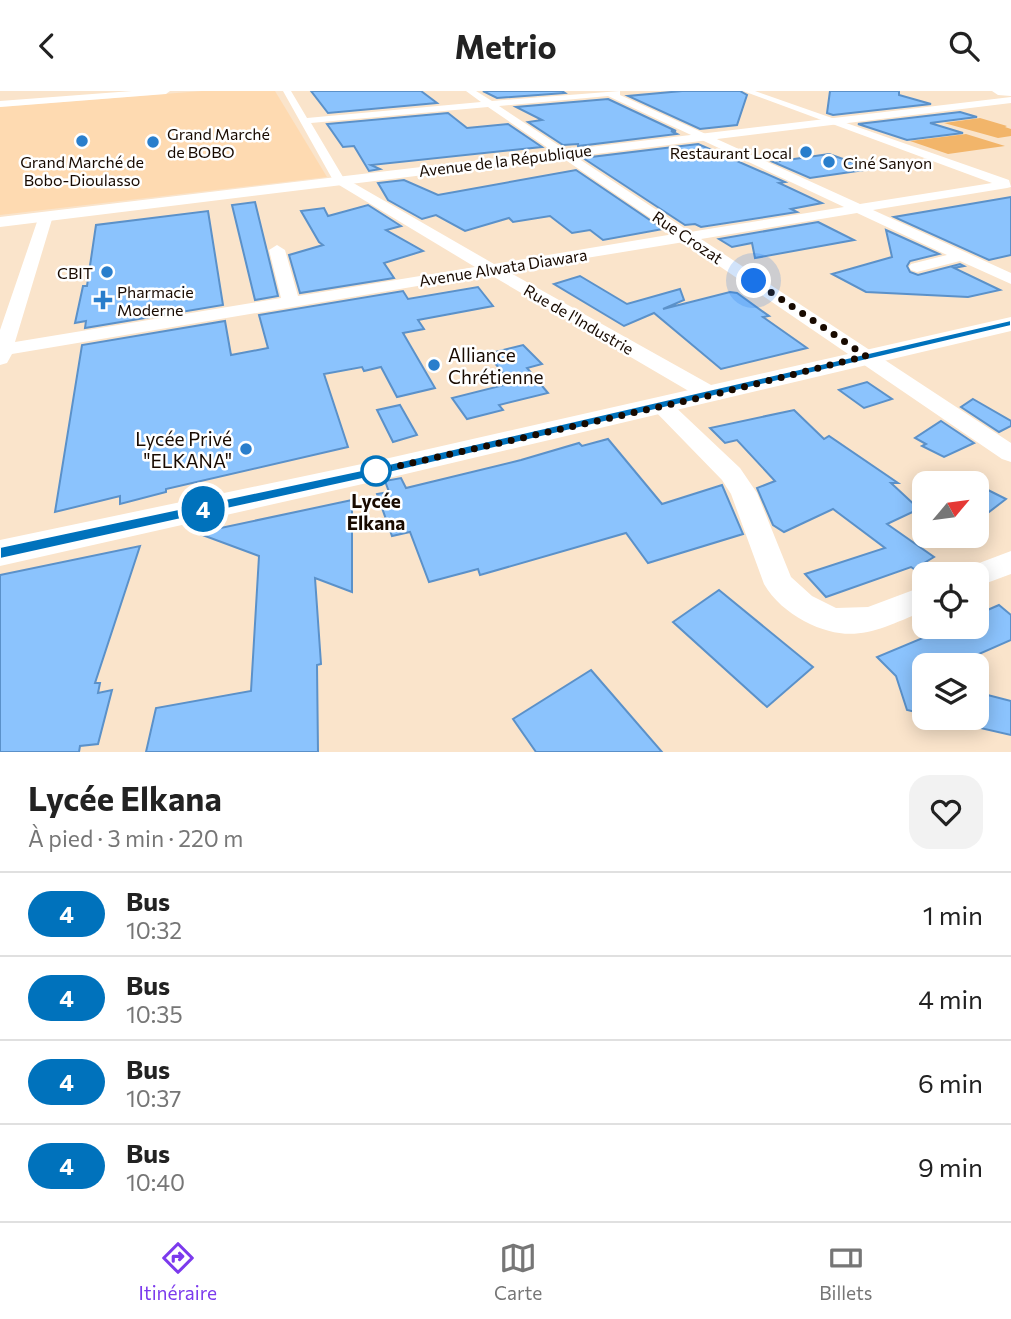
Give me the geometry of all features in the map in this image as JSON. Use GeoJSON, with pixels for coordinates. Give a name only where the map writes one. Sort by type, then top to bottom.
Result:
{"type":"FeatureCollection","features":[{"type":"Feature","properties":{"kind":"main road"},"geometry":{"type":"LineString","coordinates":[[998,91],[1011,92]]}},
{"type":"Feature","properties":{"kind":"street"},"geometry":{"type":"LineString","coordinates":[[0,104],[93,94],[166,91]]}},
{"type":"Feature","properties":{"kind":"street"},"geometry":{"type":"LineString","coordinates":[[287,91],[338,179]]}},
{"type":"Feature","properties":{"kind":"street","name":"Rue Crozat"},"geometry":{"type":"LineString","coordinates":[[470,91],[1011,454]]}},
{"type":"Feature","properties":{"kind":"street"},"geometry":{"type":"LineString","coordinates":[[304,121],[634,91]]}},
{"type":"Feature","properties":{"kind":"street"},"geometry":{"type":"LineString","coordinates":[[747,91],[1009,185]]}},
{"type":"Feature","properties":{"kind":"street"},"geometry":{"type":"LineString","coordinates":[[606,92],[1011,279]]}},
{"type":"Feature","properties":{"kind":"street","name":"Avenue de la République"},"geometry":{"type":"LineString","coordinates":[[0,222],[338,179],[1011,100]]}},
{"type":"Feature","properties":{"kind":"street","name":"Rue de l'Industrie"},"geometry":{"type":"LineString","coordinates":[[338,179],[370,200],[712,395]]}},
{"type":"Feature","properties":{"kind":"street","name":"Avenue Alwata Diawara"},"geometry":{"type":"LineString","coordinates":[[1,353],[291,301],[1009,185]]}},
{"type":"Feature","properties":{"kind":"street"},"geometry":{"type":"LineString","coordinates":[[1,353],[46,216]]}},
{"type":"Feature","properties":{"kind":"street"},"geometry":{"type":"LineString","coordinates":[[277,250],[291,301]]}},
{"type":"Feature","properties":{"kind":"street"},"geometry":{"type":"LineString","coordinates":[[918,267],[963,256]]}},
{"type":"Feature","properties":{"kind":"street"},"geometry":{"type":"LineString","coordinates":[[0,553],[661,407],[866,356],[1011,324]]}},
{"type":"Feature","properties":{"kind":"street"},"geometry":{"type":"LineString","coordinates":[[661,407],[732,474],[744,493],[779,584],[801,605],[833,621],[870,620],[912,603]]}},
{"type":"Feature","properties":{"kind":"street"},"geometry":{"type":"LineString","coordinates":[[989,571],[1011,562]]}},
{"type":"Feature","properties":{"kind":"shaded area","name":"Grand Marché de BOBO"},"geometry":{"type":"Polygon","coordinates":[[[202,91],[275,91],[327,177],[0,215],[0,107],[202,91]]]}},
{"type":"Feature","properties":{"kind":"shaded area"},"geometry":{"type":"Polygon","coordinates":[[[980,118],[1007,126],[1005,127],[1011,129],[1011,136],[998,138],[944,123],[980,118]]]}},
{"type":"Feature","properties":{"kind":"shaded area"},"geometry":{"type":"Polygon","coordinates":[[[966,134],[1005,146],[948,154],[910,141],[966,134]]]}},
{"type":"Feature","properties":{"kind":"building"},"geometry":{"type":"Polygon","coordinates":[[[311,91],[421,91],[437,103],[328,113],[311,91]]]}},
{"type":"Feature","properties":{"kind":"building"},"geometry":{"type":"Polygon","coordinates":[[[483,91],[562,91],[565,93],[497,98],[483,91]]]}},
{"type":"Feature","properties":{"kind":"building"},"geometry":{"type":"Polygon","coordinates":[[[682,91],[740,91],[747,95],[737,125],[700,129],[628,96],[682,91]]]}},
{"type":"Feature","properties":{"kind":"building"},"geometry":{"type":"Polygon","coordinates":[[[830,91],[899,91],[899,95],[931,104],[833,115],[827,113],[830,91]]]}},
{"type":"Feature","properties":{"kind":"building"},"geometry":{"type":"Polygon","coordinates":[[[608,99],[676,131],[671,131],[677,134],[578,146],[563,145],[528,122],[542,120],[516,107],[608,99]]]}},
{"type":"Feature","properties":{"kind":"building"},"geometry":{"type":"Polygon","coordinates":[[[960,112],[977,117],[930,123],[963,133],[907,140],[858,124],[960,112]]]}},
{"type":"Feature","properties":{"kind":"building"},"geometry":{"type":"Polygon","coordinates":[[[448,113],[467,128],[508,124],[542,147],[371,165],[380,169],[369,171],[354,146],[343,147],[327,124],[448,113]]]}},
{"type":"Feature","properties":{"kind":"building"},"geometry":{"type":"Polygon","coordinates":[[[698,144],[785,182],[779,183],[822,203],[791,209],[797,212],[701,227],[695,224],[685,225],[583,158],[698,144]]]}},
{"type":"Feature","properties":{"kind":"building"},"geometry":{"type":"Polygon","coordinates":[[[829,154],[871,169],[810,178],[773,162],[829,154]]]}},
{"type":"Feature","properties":{"kind":"building"},"geometry":{"type":"Polygon","coordinates":[[[576,170],[663,229],[603,240],[590,230],[572,233],[550,216],[513,222],[509,218],[465,231],[436,215],[422,219],[388,200],[378,183],[404,180],[438,195],[576,170]]]}},
{"type":"Feature","properties":{"kind":"building"},"geometry":{"type":"Polygon","coordinates":[[[1011,197],[1011,255],[989,260],[894,217],[1011,197]]]}},
{"type":"Feature","properties":{"kind":"building"},"geometry":{"type":"Polygon","coordinates":[[[255,202],[278,296],[255,300],[232,205],[255,202]]]}},
{"type":"Feature","properties":{"kind":"building"},"geometry":{"type":"Polygon","coordinates":[[[368,205],[401,226],[386,230],[423,251],[384,263],[394,278],[300,293],[289,255],[323,245],[301,211],[324,208],[328,216],[368,205]]]}},
{"type":"Feature","properties":{"kind":"building"},"geometry":{"type":"Polygon","coordinates":[[[208,211],[223,305],[85,328],[86,321],[75,323],[83,286],[87,286],[96,225],[208,211]]]}},
{"type":"Feature","properties":{"kind":"building"},"geometry":{"type":"Polygon","coordinates":[[[818,222],[854,240],[755,258],[752,243],[732,247],[719,239],[818,222]]]}},
{"type":"Feature","properties":{"kind":"building"},"geometry":{"type":"Polygon","coordinates":[[[886,230],[939,254],[910,261],[907,266],[910,272],[918,275],[960,264],[964,266],[954,268],[1000,290],[968,297],[866,292],[832,274],[892,257],[886,230]]]}},
{"type":"Feature","properties":{"kind":"building"},"geometry":{"type":"Polygon","coordinates":[[[580,276],[627,304],[680,289],[684,300],[663,309],[730,292],[737,293],[769,316],[763,317],[807,348],[721,369],[654,313],[624,326],[554,284],[580,276]]]}},
{"type":"Feature","properties":{"kind":"building"},"geometry":{"type":"Polygon","coordinates":[[[478,287],[493,306],[418,320],[424,329],[403,333],[435,388],[397,397],[381,367],[364,371],[362,367],[324,374],[348,447],[166,489],[166,492],[120,504],[120,496],[55,512],[82,345],[225,321],[231,355],[268,348],[259,315],[403,291],[408,299],[478,287]]]}},
{"type":"Feature","properties":{"kind":"building"},"geometry":{"type":"Polygon","coordinates":[[[523,345],[542,364],[527,368],[548,393],[499,405],[503,410],[467,419],[452,398],[512,383],[487,354],[523,345]]]}},
{"type":"Feature","properties":{"kind":"building"},"geometry":{"type":"Polygon","coordinates":[[[867,382],[892,399],[864,408],[839,390],[867,382]]]}},
{"type":"Feature","properties":{"kind":"building"},"geometry":{"type":"Polygon","coordinates":[[[973,399],[1011,421],[1011,426],[999,432],[961,407],[973,399]]]}},
{"type":"Feature","properties":{"kind":"building"},"geometry":{"type":"Polygon","coordinates":[[[400,405],[417,435],[393,442],[377,410],[400,405]]]}},
{"type":"Feature","properties":{"kind":"building"},"geometry":{"type":"Polygon","coordinates":[[[794,410],[824,439],[829,436],[898,483],[891,483],[912,502],[912,512],[887,524],[912,542],[912,548],[921,548],[934,557],[926,562],[912,562],[912,568],[826,597],[805,574],[885,548],[833,509],[784,532],[773,525],[757,488],[775,481],[737,440],[725,443],[710,428],[794,410]]]}},
{"type":"Feature","properties":{"kind":"building"},"geometry":{"type":"Polygon","coordinates":[[[941,421],[974,443],[944,457],[922,446],[926,444],[915,438],[941,421]]]}},
{"type":"Feature","properties":{"kind":"building"},"geometry":{"type":"Polygon","coordinates":[[[608,439],[662,504],[722,485],[743,534],[648,563],[626,533],[480,575],[478,569],[429,582],[410,532],[392,536],[377,494],[389,492],[385,481],[401,478],[406,488],[579,443],[582,446],[608,439]]]}},
{"type":"Feature","properties":{"kind":"building"},"geometry":{"type":"Polygon","coordinates":[[[989,490],[1006,499],[989,512],[989,490]]]}},
{"type":"Feature","properties":{"kind":"building"},"geometry":{"type":"Polygon","coordinates":[[[352,500],[352,592],[315,578],[321,664],[317,665],[318,752],[146,752],[156,708],[251,691],[259,556],[197,533],[352,500]]]}},
{"type":"Feature","properties":{"kind":"building"},"geometry":{"type":"Polygon","coordinates":[[[140,546],[95,683],[100,683],[98,693],[112,690],[98,744],[80,746],[79,752],[0,752],[0,575],[140,546]]]}},
{"type":"Feature","properties":{"kind":"building"},"geometry":{"type":"Polygon","coordinates":[[[719,590],[813,667],[767,707],[673,622],[719,590]]]}},
{"type":"Feature","properties":{"kind":"building"},"geometry":{"type":"Polygon","coordinates":[[[999,605],[1011,615],[1011,640],[981,653],[912,653],[912,711],[907,710],[896,676],[877,657],[920,639],[989,639],[989,609],[999,605]]]}},
{"type":"Feature","properties":{"kind":"building"},"geometry":{"type":"Polygon","coordinates":[[[591,670],[662,752],[536,752],[513,719],[591,670]]]}},
{"type":"Feature","properties":{"kind":"building"},"geometry":{"type":"Polygon","coordinates":[[[989,695],[1011,701],[1011,735],[989,730],[989,695]]]}},
{"type":"Feature","properties":{"kind":"bus line","name":"4"},"geometry":{"type":"LineString","coordinates":[[0,553],[712,395],[866,356],[1011,324]]}},
{"type":"Feature","properties":{"kind":"place","name":"Grand Marché de Bobo-Dioulasso"},"geometry":{"type":"Point","coordinates":[82,141]}},
{"type":"Feature","properties":{"kind":"place","name":"Grand Marché de BOBO"},"geometry":{"type":"Point","coordinates":[153,142]}},
{"type":"Feature","properties":{"kind":"place","name":"Restaurant Local"},"geometry":{"type":"Point","coordinates":[806,152]}},
{"type":"Feature","properties":{"kind":"place","name":"Ciné Sanyon"},"geometry":{"type":"Point","coordinates":[829,162]}},
{"type":"Feature","properties":{"kind":"place","name":"CBIT"},"geometry":{"type":"Point","coordinates":[107,272]}},
{"type":"Feature","properties":{"kind":"place","name":"Pharmacie Moderne"},"geometry":{"type":"Point","coordinates":[103,300]}},
{"type":"Feature","properties":{"kind":"place","name":"Alliance Chrétienne"},"geometry":{"type":"Point","coordinates":[434,365]}},
{"type":"Feature","properties":{"kind":"place","name":"Lycée Privé \"ELKANA\""},"geometry":{"type":"Point","coordinates":[246,449]}},
{"type":"Feature","properties":{"kind":"place","name":"Lycée Elkana"},"geometry":{"type":"Point","coordinates":[376,471]}},
{"type":"Feature","properties":{"kind":"route"},"geometry":{"type":"LineString","coordinates":[[376,471],[712,395],[866,356],[754,281]]}}]}
